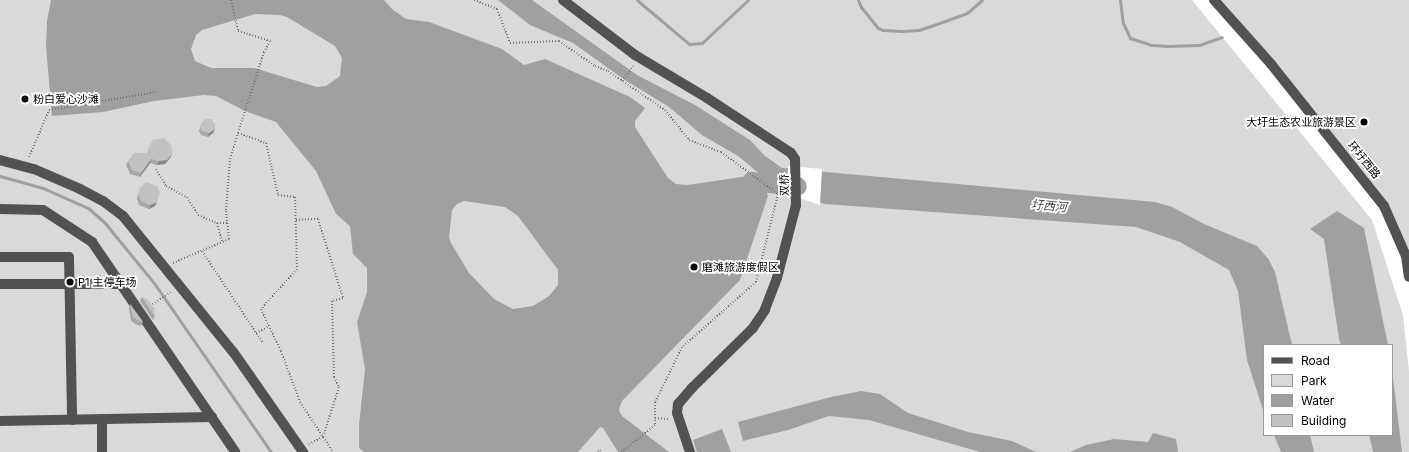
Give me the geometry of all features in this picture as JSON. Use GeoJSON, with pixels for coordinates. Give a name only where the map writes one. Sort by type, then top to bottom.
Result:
{"type":"FeatureCollection","features":[{"type":"Feature","properties":{"kind":"street"},"geometry":{"type":"LineString","coordinates":[[563,0],[639,57]]}},
{"type":"Feature","properties":{"kind":"street","name":"环圩西路"},"geometry":{"type":"LineString","coordinates":[[1214,0],[1271,64],[1384,206],[1406,256],[1409,276]]}},
{"type":"Feature","properties":{"kind":"street","name":"双桥"},"geometry":{"type":"LineString","coordinates":[[639,57],[707,98],[791,153],[796,165],[796,204],[777,278],[765,310],[753,328],[692,388],[678,404],[677,413],[690,452]]}},
{"type":"Feature","properties":{"kind":"street"},"geometry":{"type":"LineString","coordinates":[[0,160],[25,166],[80,189],[103,201],[118,212],[128,222],[234,353],[302,450]]}},
{"type":"Feature","properties":{"kind":"street"},"geometry":{"type":"LineString","coordinates":[[0,209],[43,210],[92,242],[235,452]]}},
{"type":"Feature","properties":{"kind":"street"},"geometry":{"type":"LineString","coordinates":[[0,257],[69,257],[72,420]]}},
{"type":"Feature","properties":{"kind":"street"},"geometry":{"type":"LineString","coordinates":[[0,284],[121,284]]}},
{"type":"Feature","properties":{"kind":"street"},"geometry":{"type":"LineString","coordinates":[[0,421],[212,417]]}},
{"type":"Feature","properties":{"kind":"street"},"geometry":{"type":"LineString","coordinates":[[102,419],[102,452]]}},
{"type":"Feature","properties":{"kind":"path"},"geometry":{"type":"LineString","coordinates":[[165,267],[229,239],[226,210],[230,159],[264,52],[270,41],[238,31],[231,0]]}},
{"type":"Feature","properties":{"kind":"path"},"geometry":{"type":"LineString","coordinates":[[474,0],[497,9],[510,43],[559,41],[595,66],[608,71],[665,110],[689,140],[721,152],[778,194],[756,282],[682,347],[655,402],[655,425],[621,452]]}},
{"type":"Feature","properties":{"kind":"path"},"geometry":{"type":"LineString","coordinates":[[622,81],[639,57]]}},
{"type":"Feature","properties":{"kind":"path"},"geometry":{"type":"LineString","coordinates":[[25,166],[49,110],[156,92]]}},
{"type":"Feature","properties":{"kind":"path"},"geometry":{"type":"LineString","coordinates":[[238,133],[266,144],[278,195],[295,197],[297,269],[261,309],[281,351],[300,402],[333,452]]}},
{"type":"Feature","properties":{"kind":"path"},"geometry":{"type":"LineString","coordinates":[[156,169],[166,186],[187,197],[198,215],[217,223],[227,223]]}},
{"type":"Feature","properties":{"kind":"path"},"geometry":{"type":"LineString","coordinates":[[296,220],[318,219],[343,298],[332,301],[334,377],[339,387],[323,436],[302,450]]}},
{"type":"Feature","properties":{"kind":"path"},"geometry":{"type":"LineString","coordinates":[[217,223],[222,242]]}},
{"type":"Feature","properties":{"kind":"path"},"geometry":{"type":"LineString","coordinates":[[202,251],[263,343]]}},
{"type":"Feature","properties":{"kind":"path"},"geometry":{"type":"LineString","coordinates":[[141,312],[180,286]]}},
{"type":"Feature","properties":{"kind":"path"},"geometry":{"type":"LineString","coordinates":[[256,333],[269,326]]}},
{"type":"Feature","properties":{"kind":"path"},"geometry":{"type":"LineString","coordinates":[[598,452],[600,450],[601,452]]}},
{"type":"Feature","properties":{"kind":"green space","name":"磨滩旅游度假区"},"geometry":{"type":"Polygon","coordinates":[[[0,0],[1192,0],[1372,220],[1403,315],[1409,371],[1409,452],[0,452],[0,0]]]}},
{"type":"Feature","properties":{"kind":"green space","name":"大圩生态农业旅游景区"},"geometry":{"type":"Polygon","coordinates":[[[1214,0],[1409,0],[1409,277],[1384,206],[1214,0]]]}},
{"type":"Feature","properties":{"kind":"water"},"geometry":{"type":"Polygon","coordinates":[[[51,0],[384,0],[392,9],[406,19],[429,22],[502,49],[524,65],[545,59],[630,97],[645,108],[635,121],[635,127],[668,178],[676,184],[687,185],[742,177],[766,191],[768,196],[740,280],[622,401],[620,406],[619,411],[622,416],[669,452],[618,452],[603,428],[600,427],[578,452],[364,452],[359,448],[359,425],[365,369],[357,322],[367,292],[367,268],[353,254],[350,226],[336,214],[316,171],[276,122],[245,111],[216,96],[204,95],[154,101],[103,112],[52,116],[46,46],[47,21],[51,0]],[[255,14],[202,30],[196,35],[191,49],[195,61],[211,68],[254,68],[317,87],[326,86],[340,76],[342,58],[335,46],[287,17],[280,15],[255,14]],[[464,201],[457,204],[452,210],[449,237],[469,273],[494,299],[513,309],[533,306],[549,296],[558,285],[558,270],[518,216],[505,207],[464,201]]]}},
{"type":"Feature","properties":{"kind":"water"},"geometry":{"type":"Polygon","coordinates":[[[498,0],[532,0],[637,75],[695,105],[750,140],[765,156],[782,168],[1155,202],[1172,207],[1204,224],[1257,246],[1269,260],[1275,272],[1292,344],[1263,344],[1263,410],[1247,360],[1238,291],[1229,270],[1180,242],[1136,227],[825,204],[779,190],[738,156],[702,135],[669,107],[625,80],[573,43],[530,25],[498,0]]]}},
{"type":"Feature","properties":{"kind":"water"},"geometry":{"type":"Polygon","coordinates":[[[1337,211],[1364,228],[1388,344],[1341,344],[1324,239],[1310,229],[1337,211]]]}},
{"type":"Feature","properties":{"kind":"water"},"geometry":{"type":"Polygon","coordinates":[[[1393,377],[1402,452],[1373,452],[1369,436],[1393,436],[1393,377]]]}},
{"type":"Feature","properties":{"kind":"water"},"geometry":{"type":"Polygon","coordinates":[[[861,391],[880,394],[908,413],[968,432],[1012,441],[1036,452],[980,452],[869,420],[829,416],[788,430],[743,441],[738,422],[831,397],[861,391]]]}},
{"type":"Feature","properties":{"kind":"water"},"geometry":{"type":"Polygon","coordinates":[[[722,429],[731,452],[697,452],[693,440],[722,429]]]}},
{"type":"Feature","properties":{"kind":"water"},"geometry":{"type":"Polygon","coordinates":[[[1153,433],[1176,439],[1178,452],[1070,452],[1086,445],[1114,439],[1148,442],[1153,433]]]}},
{"type":"Feature","properties":{"kind":"water"},"geometry":{"type":"Polygon","coordinates":[[[1274,436],[1310,436],[1314,452],[1281,452],[1274,436]]]}},
{"type":"Feature","properties":{"kind":"pier"},"geometry":{"type":"Polygon","coordinates":[[[788,166],[822,169],[820,205],[787,194],[788,166]]]}},
{"type":"Feature","properties":{"kind":"building"},"geometry":{"type":"Polygon","coordinates":[[[206,119],[211,119],[215,124],[215,129],[209,133],[202,131],[200,127],[202,122],[206,119]]]}},
{"type":"Feature","properties":{"kind":"building"},"geometry":{"type":"Polygon","coordinates":[[[164,138],[172,146],[172,154],[167,160],[159,161],[151,159],[141,173],[132,170],[128,161],[134,153],[149,153],[149,146],[153,140],[164,138]]]}},
{"type":"Feature","properties":{"kind":"building"},"geometry":{"type":"Polygon","coordinates":[[[146,182],[157,186],[160,192],[157,202],[150,205],[141,201],[138,194],[141,187],[146,182]]]}},
{"type":"Feature","properties":{"kind":"building"},"geometry":{"type":"Polygon","coordinates":[[[142,297],[148,300],[154,308],[155,316],[142,297]]]}},
{"type":"Feature","properties":{"kind":"building"},"geometry":{"type":"Polygon","coordinates":[[[130,304],[143,322],[133,317],[130,304]]]}},
{"type":"Feature","properties":{"kind":"waterway"},"geometry":{"type":"LineString","coordinates":[[637,0],[689,44],[702,43],[748,0]]}},
{"type":"Feature","properties":{"kind":"waterway"},"geometry":{"type":"LineString","coordinates":[[858,0],[861,7],[878,28],[883,30],[902,31],[919,30],[967,13],[982,0]]}},
{"type":"Feature","properties":{"kind":"waterway"},"geometry":{"type":"LineString","coordinates":[[1120,0],[1123,23],[1130,38],[1152,45],[1168,46],[1199,45],[1222,37]]}},
{"type":"Feature","properties":{"kind":"waterway"},"geometry":{"type":"LineString","coordinates":[[0,176],[43,188],[88,208],[105,223],[154,283],[271,452]]}},
{"type":"Feature","properties":{"kind":"waterway","name":"圩西河"},"geometry":{"type":"LineString","coordinates":[[751,181],[797,186]]}},
{"type":"Feature","properties":{"kind":"place","name":"粉白爱心沙滩"},"geometry":{"type":"Point","coordinates":[25,99]}},
{"type":"Feature","properties":{"kind":"place","name":"大圩生态农业旅游景区"},"geometry":{"type":"Point","coordinates":[1364,122]}},
{"type":"Feature","properties":{"kind":"place","name":"磨滩旅游度假区"},"geometry":{"type":"Point","coordinates":[694,267]}},
{"type":"Feature","properties":{"kind":"place","name":"P1 主停车场"},"geometry":{"type":"Point","coordinates":[70,282]}}]}
